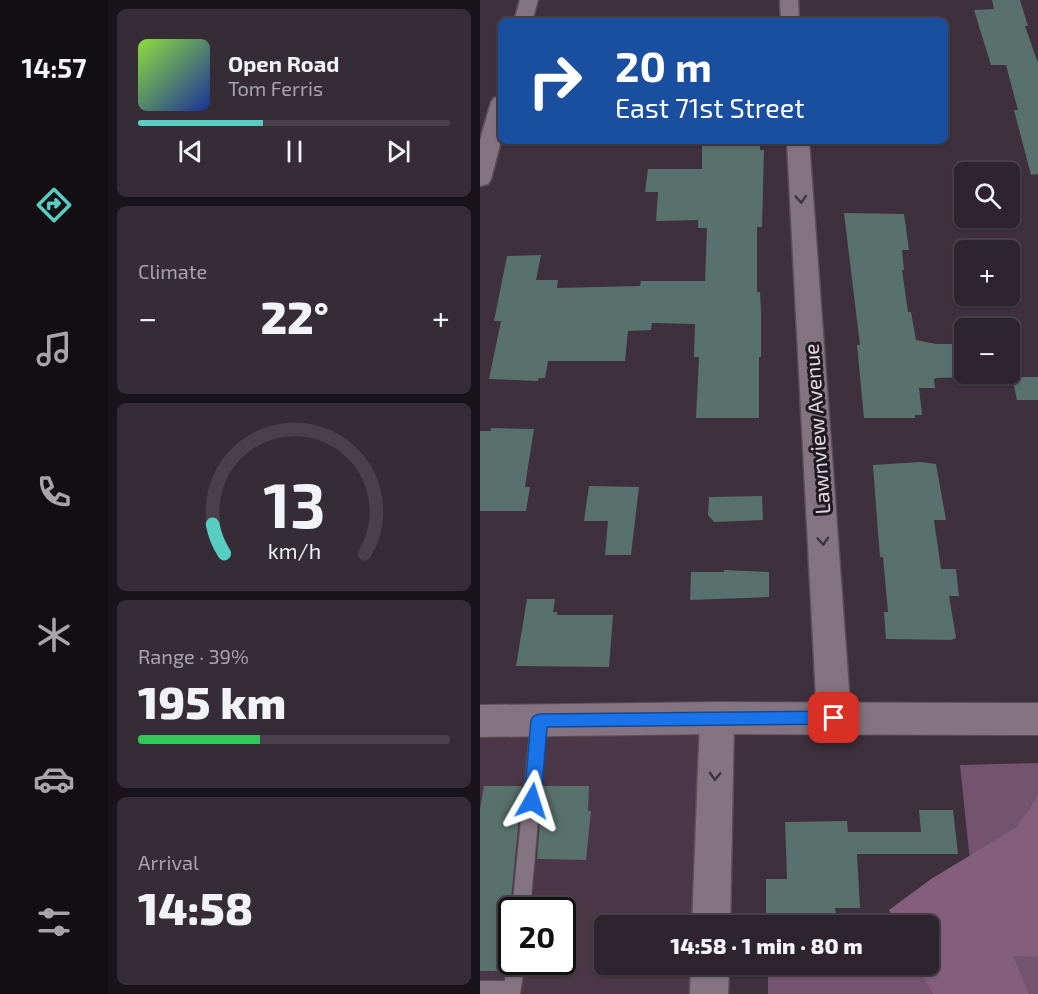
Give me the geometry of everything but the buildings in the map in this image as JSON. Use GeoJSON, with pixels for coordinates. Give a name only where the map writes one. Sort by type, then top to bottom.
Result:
{"type":"FeatureCollection","features":[{"type":"Feature","properties":{"kind":"street"},"geometry":{"type":"LineString","coordinates":[[524,18],[529,0]]}},
{"type":"Feature","properties":{"kind":"street"},"geometry":{"type":"LineString","coordinates":[[789,0],[790,18]]}},
{"type":"Feature","properties":{"kind":"street"},"geometry":{"type":"LineString","coordinates":[[480,179],[498,113]]}},
{"type":"Feature","properties":{"kind":"street","name":"Lawnview Avenue"},"geometry":{"type":"LineString","coordinates":[[798,144],[834,718]]}},
{"type":"Feature","properties":{"kind":"street"},"geometry":{"type":"LineString","coordinates":[[711,915],[717,718]]}},
{"type":"Feature","properties":{"kind":"street"},"geometry":{"type":"LineString","coordinates":[[480,721],[717,718],[1038,720]]}},
{"type":"Feature","properties":{"kind":"street"},"geometry":{"type":"LineString","coordinates":[[709,994],[710,975]]}},
{"type":"Feature","properties":{"kind":"lane"},"geometry":{"type":"LineString","coordinates":[[522,897],[539,720]]}},
{"type":"Feature","properties":{"kind":"lane"},"geometry":{"type":"LineString","coordinates":[[480,990],[513,990],[515,975]]}},
{"type":"Feature","properties":{"kind":"shaded area"},"geometry":{"type":"Polygon","coordinates":[[[717,718],[711,915],[594,915],[594,975],[710,975],[709,994],[480,994],[480,721],[717,718]]]}},
{"type":"Feature","properties":{"kind":"shaded area"},"geometry":{"type":"Polygon","coordinates":[[[1038,763],[1038,994],[768,994],[768,975],[939,975],[939,958],[978,939],[960,765],[1038,763]]]}},
{"type":"Feature","properties":{"kind":"shaded area"},"geometry":{"type":"Polygon","coordinates":[[[1038,796],[1038,957],[1013,956],[1029,994],[933,994],[923,975],[939,975],[939,915],[892,915],[889,910],[931,879],[1017,827],[1038,796]]]}},
{"type":"Feature","properties":{"kind":"route"},"geometry":{"type":"LineString","coordinates":[[532,801],[539,720],[834,718]]}}]}
